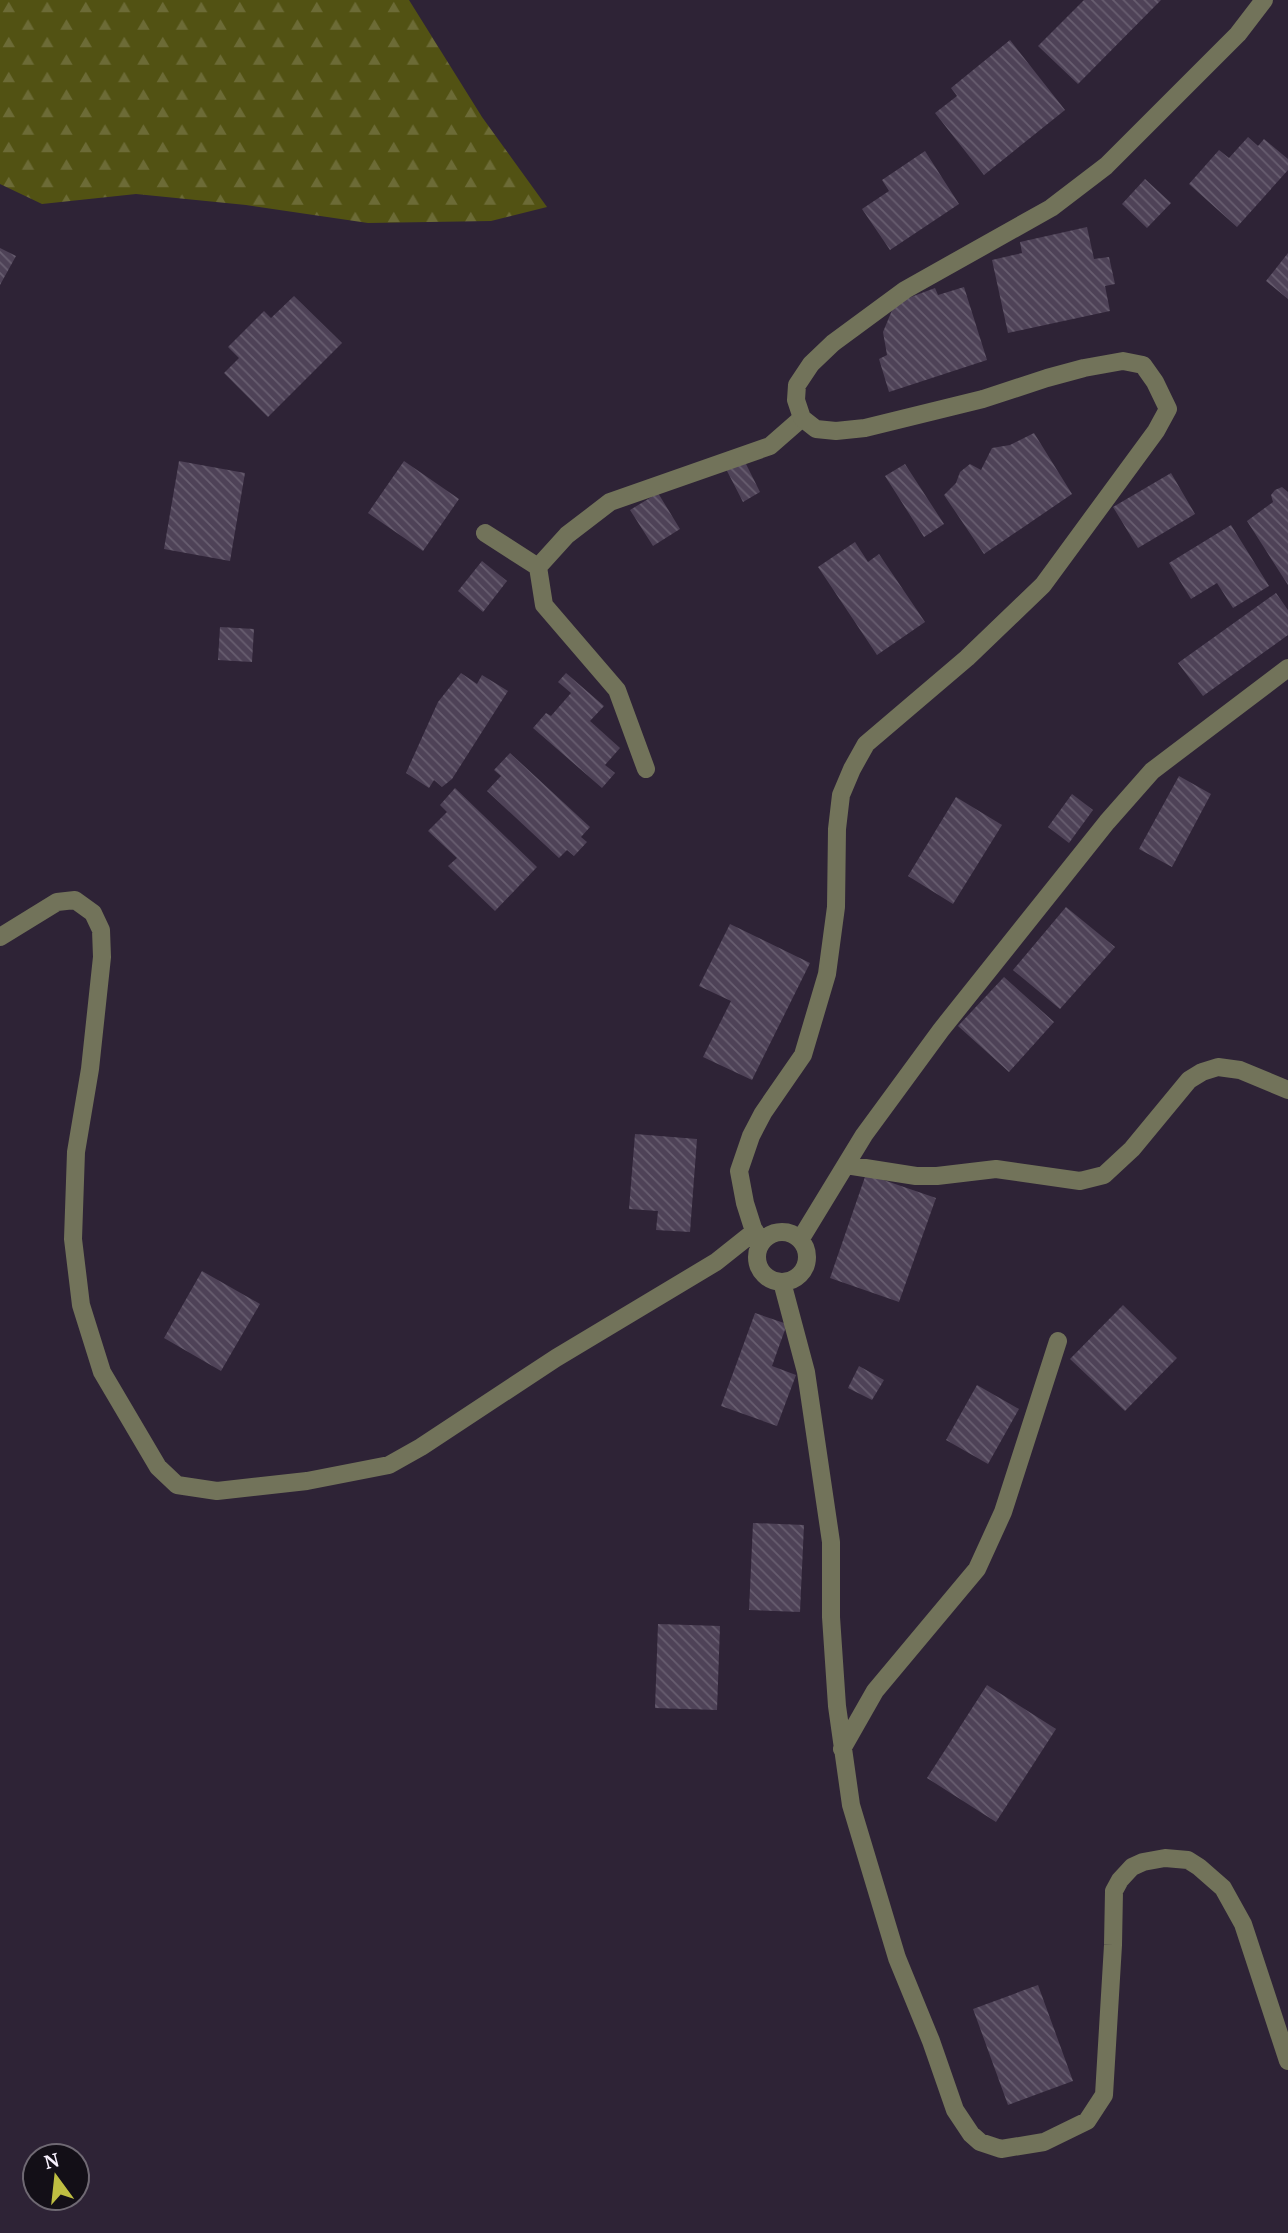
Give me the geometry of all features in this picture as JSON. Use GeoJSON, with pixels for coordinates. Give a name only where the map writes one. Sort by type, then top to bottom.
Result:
{"type":"FeatureCollection","features":[{"type":"Feature","properties":{"kind":"street"},"geometry":{"type":"LineString","coordinates":[[0,937],[57,902],[75,900],[93,913],[102,930],[102,957],[90,1069],[76,1152],[73,1239],[76,1272],[81,1305],[102,1372],[158,1467],[177,1485],[217,1491],[307,1481],[389,1465],[566,1352],[757,1239],[778,1233],[793,1235],[800,1240],[807,1254],[804,1270],[791,1281],[782,1282],[766,1277],[761,1271],[757,1239],[739,1171],[741,1160],[763,1113],[803,1055],[828,974],[836,907],[837,829],[841,796],[852,769],[866,744],[967,658],[1043,585],[1156,431],[1168,409],[1143,365],[1123,361],[1046,378],[983,399],[865,428],[836,431],[816,429],[802,418],[796,400],[797,385],[811,364],[833,343],[905,290],[1051,208],[1106,166],[1238,34],[1264,0]]}},
{"type":"Feature","properties":{"kind":"street"},"geometry":{"type":"LineString","coordinates":[[538,567],[567,536],[610,502],[769,446],[802,418]]}},
{"type":"Feature","properties":{"kind":"street"},"geometry":{"type":"LineString","coordinates":[[485,533],[538,567],[544,605],[617,690],[646,769]]}},
{"type":"Feature","properties":{"kind":"street"},"geometry":{"type":"LineString","coordinates":[[800,1240],[864,1135],[941,1030],[1116,811],[1152,771],[1288,668]]}},
{"type":"Feature","properties":{"kind":"street"},"geometry":{"type":"LineString","coordinates":[[846,1165],[927,1176],[996,1169],[1080,1181],[1104,1175],[1132,1149],[1189,1080],[1202,1072],[1218,1067],[1240,1070],[1288,1090]]}},
{"type":"Feature","properties":{"kind":"street"},"geometry":{"type":"LineString","coordinates":[[782,1282],[806,1372],[829,1531],[831,1617],[842,1749],[851,1805],[897,1958],[931,2041],[955,2110],[971,2134],[980,2142],[1001,2149],[1044,2141],[1087,2121],[1104,2095],[1114,1891],[1132,1867],[1165,1858],[1188,1860],[1223,1888],[1243,1924],[1288,2061]]}},
{"type":"Feature","properties":{"kind":"street"},"geometry":{"type":"LineString","coordinates":[[842,1749],[875,1691],[977,1569],[1003,1512],[1058,1341]]}},
{"type":"Feature","properties":{"kind":"green space"},"geometry":{"type":"Polygon","coordinates":[[[0,0],[409,0],[482,117],[547,207],[491,221],[368,223],[246,205],[136,194],[42,204],[0,184],[0,0]]]}},
{"type":"Feature","properties":{"kind":"building"},"geometry":{"type":"Polygon","coordinates":[[[1084,0],[1161,0],[1078,84],[1038,46],[1084,0]]]}},
{"type":"Feature","properties":{"kind":"building"},"geometry":{"type":"Polygon","coordinates":[[[1010,40],[1065,110],[984,175],[935,113],[957,96],[951,88],[1010,40]]]}},
{"type":"Feature","properties":{"kind":"building"},"geometry":{"type":"Polygon","coordinates":[[[1248,137],[1258,146],[1264,139],[1288,159],[1288,170],[1237,227],[1189,184],[1219,150],[1229,158],[1248,137]]]}},
{"type":"Feature","properties":{"kind":"building"},"geometry":{"type":"Polygon","coordinates":[[[925,151],[959,204],[890,250],[862,209],[889,191],[882,180],[925,151]]]}},
{"type":"Feature","properties":{"kind":"building"},"geometry":{"type":"Polygon","coordinates":[[[1145,179],[1171,203],[1147,228],[1122,204],[1145,179]]]}},
{"type":"Feature","properties":{"kind":"building"},"geometry":{"type":"Polygon","coordinates":[[[1087,227],[1094,259],[1109,257],[1115,284],[1105,286],[1110,311],[1008,333],[992,260],[1022,253],[1020,242],[1087,227]]]}},
{"type":"Feature","properties":{"kind":"building"},"geometry":{"type":"Polygon","coordinates":[[[0,248],[16,256],[0,285],[0,248]]]}},
{"type":"Feature","properties":{"kind":"building"},"geometry":{"type":"Polygon","coordinates":[[[1288,253],[1288,299],[1266,281],[1288,253]]]}},
{"type":"Feature","properties":{"kind":"building"},"geometry":{"type":"Polygon","coordinates":[[[964,287],[987,360],[889,392],[879,359],[887,355],[883,332],[895,303],[935,288],[938,295],[964,287]]]}},
{"type":"Feature","properties":{"kind":"building"},"geometry":{"type":"Polygon","coordinates":[[[294,296],[342,343],[268,417],[224,373],[239,358],[228,347],[264,311],[271,318],[294,296]]]}},
{"type":"Feature","properties":{"kind":"building"},"geometry":{"type":"Polygon","coordinates":[[[1034,433],[1072,494],[984,554],[944,495],[956,483],[960,472],[970,464],[981,470],[992,448],[1010,445],[1034,433]]]}},
{"type":"Feature","properties":{"kind":"building"},"geometry":{"type":"Polygon","coordinates":[[[744,460],[760,492],[743,502],[726,469],[744,460]]]}},
{"type":"Feature","properties":{"kind":"building"},"geometry":{"type":"Polygon","coordinates":[[[179,461],[245,473],[230,561],[164,549],[179,461]]]}},
{"type":"Feature","properties":{"kind":"building"},"geometry":{"type":"Polygon","coordinates":[[[404,461],[459,499],[423,551],[368,513],[404,461]]]}},
{"type":"Feature","properties":{"kind":"building"},"geometry":{"type":"Polygon","coordinates":[[[905,464],[944,524],[924,537],[885,476],[905,464]]]}},
{"type":"Feature","properties":{"kind":"building"},"geometry":{"type":"Polygon","coordinates":[[[1171,473],[1195,514],[1138,548],[1113,507],[1171,473]]]}},
{"type":"Feature","properties":{"kind":"building"},"geometry":{"type":"Polygon","coordinates":[[[1282,487],[1288,492],[1288,585],[1247,521],[1273,502],[1271,495],[1282,487]]]}},
{"type":"Feature","properties":{"kind":"building"},"geometry":{"type":"Polygon","coordinates":[[[658,493],[680,529],[653,546],[630,510],[658,493]]]}},
{"type":"Feature","properties":{"kind":"building"},"geometry":{"type":"Polygon","coordinates":[[[1231,525],[1269,586],[1233,608],[1217,583],[1191,599],[1169,563],[1231,525]]]}},
{"type":"Feature","properties":{"kind":"building"},"geometry":{"type":"Polygon","coordinates":[[[855,542],[868,562],[879,554],[925,622],[877,655],[818,567],[855,542]]]}},
{"type":"Feature","properties":{"kind":"building"},"geometry":{"type":"Polygon","coordinates":[[[482,561],[507,581],[483,612],[458,591],[482,561]]]}},
{"type":"Feature","properties":{"kind":"building"},"geometry":{"type":"Polygon","coordinates":[[[1276,593],[1288,610],[1288,635],[1203,696],[1178,663],[1276,593]]]}},
{"type":"Feature","properties":{"kind":"building"},"geometry":{"type":"Polygon","coordinates":[[[220,627],[254,629],[252,662],[218,660],[220,627]]]}},
{"type":"Feature","properties":{"kind":"building"},"geometry":{"type":"Polygon","coordinates":[[[461,673],[477,684],[482,675],[508,691],[452,779],[442,787],[434,780],[429,788],[406,773],[438,702],[461,673]]]}},
{"type":"Feature","properties":{"kind":"building"},"geometry":{"type":"Polygon","coordinates":[[[566,673],[604,706],[590,721],[620,748],[605,765],[615,773],[602,788],[533,728],[546,713],[551,716],[571,693],[558,682],[566,673]]]}},
{"type":"Feature","properties":{"kind":"building"},"geometry":{"type":"Polygon","coordinates":[[[510,753],[590,827],[581,837],[587,842],[574,856],[567,850],[559,858],[487,791],[501,776],[494,770],[510,753]]]}},
{"type":"Feature","properties":{"kind":"building"},"geometry":{"type":"Polygon","coordinates":[[[1179,776],[1211,794],[1172,867],[1139,849],[1179,776]]]}},
{"type":"Feature","properties":{"kind":"building"},"geometry":{"type":"Polygon","coordinates":[[[455,788],[537,867],[495,911],[448,866],[457,858],[428,831],[447,812],[440,805],[455,788]]]}},
{"type":"Feature","properties":{"kind":"building"},"geometry":{"type":"Polygon","coordinates":[[[1072,794],[1093,810],[1069,843],[1048,827],[1072,794]]]}},
{"type":"Feature","properties":{"kind":"building"},"geometry":{"type":"Polygon","coordinates":[[[956,797],[1002,825],[953,904],[908,876],[956,797]]]}},
{"type":"Feature","properties":{"kind":"building"},"geometry":{"type":"Polygon","coordinates":[[[1066,907],[1115,947],[1060,1009],[1013,970],[1066,907]]]}},
{"type":"Feature","properties":{"kind":"building"},"geometry":{"type":"Polygon","coordinates":[[[730,924],[810,963],[752,1080],[703,1057],[731,1001],[699,986],[730,924]]]}},
{"type":"Feature","properties":{"kind":"building"},"geometry":{"type":"Polygon","coordinates":[[[1004,977],[1054,1022],[1009,1072],[958,1026],[1004,977]]]}},
{"type":"Feature","properties":{"kind":"building"},"geometry":{"type":"Polygon","coordinates":[[[635,1134],[697,1139],[690,1232],[656,1230],[658,1211],[629,1209],[635,1134]]]}},
{"type":"Feature","properties":{"kind":"building"},"geometry":{"type":"Polygon","coordinates":[[[866,1174],[936,1198],[899,1302],[830,1278],[866,1174]]]}},
{"type":"Feature","properties":{"kind":"building"},"geometry":{"type":"Polygon","coordinates":[[[202,1271],[260,1304],[221,1371],[164,1338],[202,1271]]]}},
{"type":"Feature","properties":{"kind":"building"},"geometry":{"type":"Polygon","coordinates":[[[1123,1305],[1177,1358],[1125,1411],[1070,1359],[1123,1305]]]}},
{"type":"Feature","properties":{"kind":"building"},"geometry":{"type":"Polygon","coordinates":[[[755,1313],[787,1324],[772,1366],[796,1375],[777,1426],[721,1406],[755,1313]]]}},
{"type":"Feature","properties":{"kind":"building"},"geometry":{"type":"Polygon","coordinates":[[[859,1366],[884,1380],[872,1400],[848,1388],[859,1366]]]}},
{"type":"Feature","properties":{"kind":"building"},"geometry":{"type":"Polygon","coordinates":[[[977,1385],[1019,1409],[988,1464],[946,1440],[977,1385]]]}},
{"type":"Feature","properties":{"kind":"building"},"geometry":{"type":"Polygon","coordinates":[[[753,1523],[804,1525],[800,1612],[749,1610],[753,1523]]]}},
{"type":"Feature","properties":{"kind":"building"},"geometry":{"type":"Polygon","coordinates":[[[658,1624],[720,1626],[717,1710],[655,1708],[658,1624]]]}},
{"type":"Feature","properties":{"kind":"building"},"geometry":{"type":"Polygon","coordinates":[[[987,1685],[1056,1729],[996,1822],[927,1778],[987,1685]]]}},
{"type":"Feature","properties":{"kind":"building"},"geometry":{"type":"Polygon","coordinates":[[[1038,1985],[1073,2081],[1008,2105],[973,2009],[1038,1985]]]}}]}
